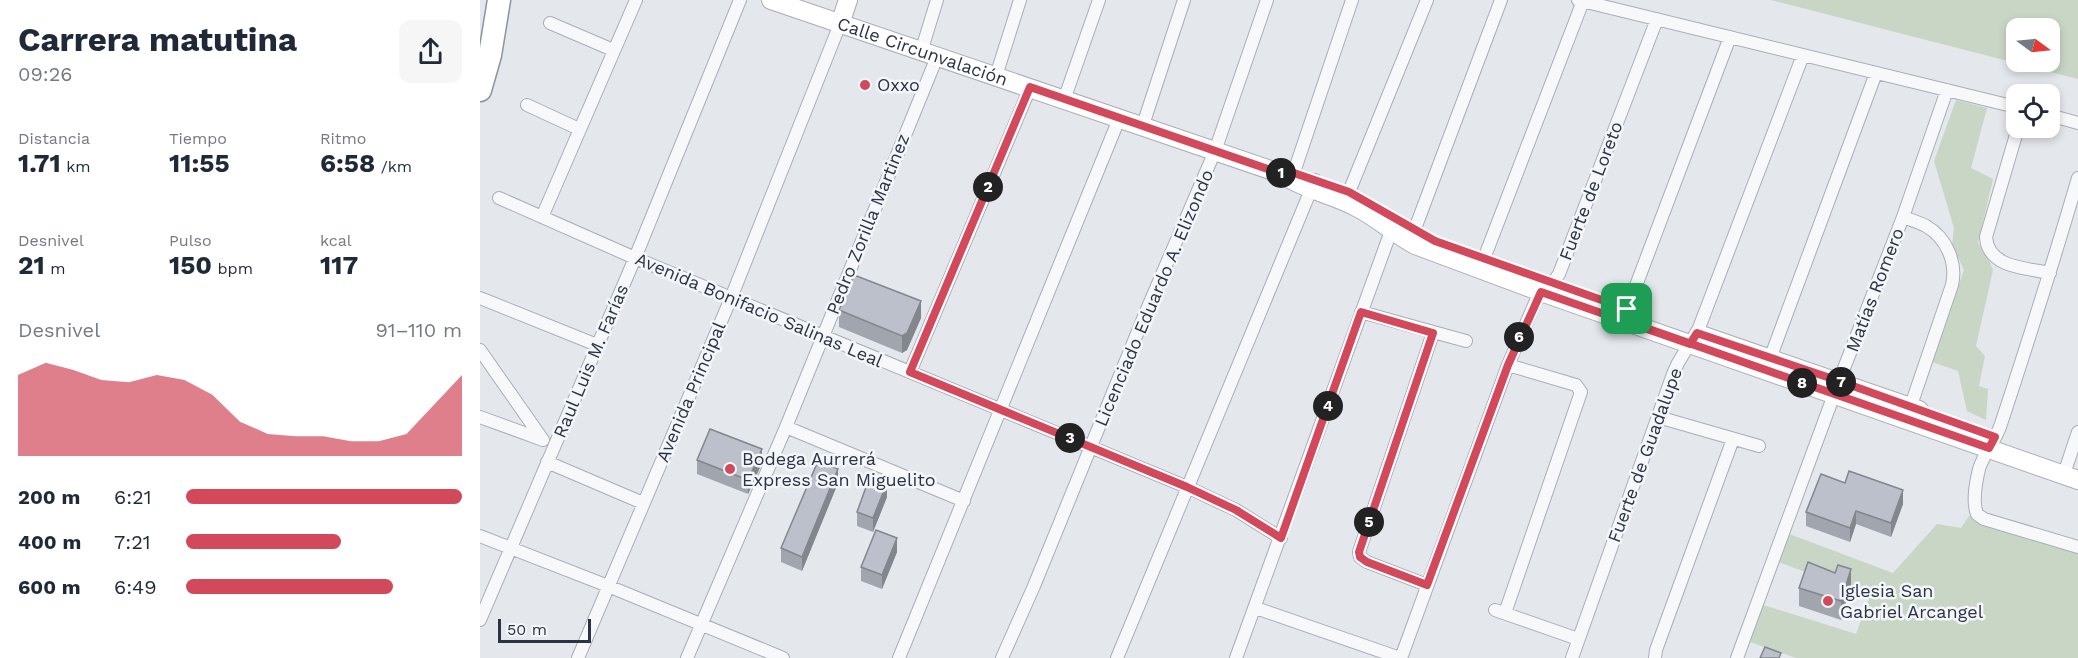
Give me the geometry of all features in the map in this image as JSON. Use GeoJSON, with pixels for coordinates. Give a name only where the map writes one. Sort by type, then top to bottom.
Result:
{"type":"FeatureCollection","features":[{"type":"Feature","properties":{"kind":"highway"},"geometry":{"type":"LineString","coordinates":[[480,90],[490,55],[499,0]]}},
{"type":"Feature","properties":{"kind":"street"},"geometry":{"type":"LineString","coordinates":[[490,55],[511,0]]}},
{"type":"Feature","properties":{"kind":"street"},"geometry":{"type":"LineString","coordinates":[[542,217],[636,0]]}},
{"type":"Feature","properties":{"kind":"street","name":"Raul Luis M. Farías"},"geometry":{"type":"LineString","coordinates":[[480,620],[635,258],[740,0]]}},
{"type":"Feature","properties":{"kind":"street","name":"Calle Circunvalación"},"geometry":{"type":"LineString","coordinates":[[771,0],[1313,185],[1393,226]]}},
{"type":"Feature","properties":{"kind":"street"},"geometry":{"type":"LineString","coordinates":[[840,24],[848,0]]}},
{"type":"Feature","properties":{"kind":"street","name":"Pedro Zorilla Martinez"},"geometry":{"type":"LineString","coordinates":[[687,658],[786,427],[822,336],[929,54],[937,0]]}},
{"type":"Feature","properties":{"kind":"street"},"geometry":{"type":"LineString","coordinates":[[996,76],[1020,0]]}},
{"type":"Feature","properties":{"kind":"street"},"geometry":{"type":"LineString","coordinates":[[1064,100],[1099,0]]}},
{"type":"Feature","properties":{"kind":"street"},"geometry":{"type":"LineString","coordinates":[[1142,128],[1184,0]]}},
{"type":"Feature","properties":{"kind":"street","name":"Licenciado Eduardo A. Elizondo"},"geometry":{"type":"LineString","coordinates":[[1002,658],[1215,152],[1267,0]]}},
{"type":"Feature","properties":{"kind":"street"},"geometry":{"type":"LineString","coordinates":[[1288,176],[1352,0]]}},
{"type":"Feature","properties":{"kind":"street"},"geometry":{"type":"LineString","coordinates":[[1349,192],[1427,0]]}},
{"type":"Feature","properties":{"kind":"street"},"geometry":{"type":"LineString","coordinates":[[1412,237],[1501,0]]}},
{"type":"Feature","properties":{"kind":"street"},"geometry":{"type":"LineString","coordinates":[[1482,264],[1581,1],[2006,105]]}},
{"type":"Feature","properties":{"kind":"street","name":"Fuerte de Loreto"},"geometry":{"type":"LineString","coordinates":[[1400,658],[1508,365],[1546,288],[1562,267],[1657,20]]}},
{"type":"Feature","properties":{"kind":"street"},"geometry":{"type":"LineString","coordinates":[[550,23],[613,50]]}},
{"type":"Feature","properties":{"kind":"street","name":"Avenida Principal"},"geometry":{"type":"LineString","coordinates":[[578,658],[730,298],[840,24]]}},
{"type":"Feature","properties":{"kind":"street"},"geometry":{"type":"LineString","coordinates":[[1625,315],[1730,37]]}},
{"type":"Feature","properties":{"kind":"street","name":"Fuerte de Guadalupe"},"geometry":{"type":"LineString","coordinates":[[1572,658],[1678,363],[1694,339],[1803,55]]}},
{"type":"Feature","properties":{"kind":"street"},"geometry":{"type":"LineString","coordinates":[[1768,364],[1876,73]]}},
{"type":"Feature","properties":{"kind":"street"},"geometry":{"type":"LineString","coordinates":[[910,372],[1030,87]]}},
{"type":"Feature","properties":{"kind":"street","name":"Matías Romero"},"geometry":{"type":"LineString","coordinates":[[1737,658],[1903,217],[1947,90]]}},
{"type":"Feature","properties":{"kind":"street"},"geometry":{"type":"LineString","coordinates":[[527,105],[579,129]]}},
{"type":"Feature","properties":{"kind":"street"},"geometry":{"type":"LineString","coordinates":[[898,658],[1119,119]]}},
{"type":"Feature","properties":{"kind":"street"},"geometry":{"type":"LineString","coordinates":[[2060,119],[2078,123]]}},
{"type":"Feature","properties":{"kind":"street"},"geometry":{"type":"LineString","coordinates":[[2015,138],[1986,237],[1988,250],[1991,255],[2006,263],[2050,273]]}},
{"type":"Feature","properties":{"kind":"street"},"geometry":{"type":"LineString","coordinates":[[2078,178],[2050,273],[1992,443],[1980,466],[1975,507],[1977,514],[1984,519],[2078,547]]}},
{"type":"Feature","properties":{"kind":"street"},"geometry":{"type":"LineString","coordinates":[[1117,658],[1313,185]]}},
{"type":"Feature","properties":{"kind":"street","name":"Calle Circunvalación"},"geometry":{"type":"LineString","coordinates":[[1313,185],[1349,192],[1368,202],[1393,226]]}},
{"type":"Feature","properties":{"kind":"street","name":"Avenida Bonifacio Salinas Leal"},"geometry":{"type":"LineString","coordinates":[[500,198],[730,298],[1187,487],[1236,510],[1281,538]]}},
{"type":"Feature","properties":{"kind":"street"},"geometry":{"type":"LineString","coordinates":[[1903,217],[1926,226],[1934,232],[1950,254],[1954,273],[1909,413]]}},
{"type":"Feature","properties":{"kind":"street"},"geometry":{"type":"LineString","coordinates":[[1236,658],[1393,226],[1412,237],[1445,246],[1482,264],[1546,288],[2072,471],[2078,432]]}},
{"type":"Feature","properties":{"kind":"street"},"geometry":{"type":"LineString","coordinates":[[480,298],[597,345]]}},
{"type":"Feature","properties":{"kind":"street"},"geometry":{"type":"LineString","coordinates":[[1361,312],[1466,341]]}},
{"type":"Feature","properties":{"kind":"street"},"geometry":{"type":"LineString","coordinates":[[1427,585],[1367,562],[1360,557],[1359,552],[1433,333]]}},
{"type":"Feature","properties":{"kind":"street"},"geometry":{"type":"LineString","coordinates":[[480,350],[543,440]]}},
{"type":"Feature","properties":{"kind":"street"},"geometry":{"type":"LineString","coordinates":[[1508,365],[1576,385],[1581,392],[1500,612],[1578,639]]}},
{"type":"Feature","properties":{"kind":"street"},"geometry":{"type":"LineString","coordinates":[[480,417],[555,445]]}},
{"type":"Feature","properties":{"kind":"street"},"geometry":{"type":"LineString","coordinates":[[1658,417],[1759,446]]}},
{"type":"Feature","properties":{"kind":"street"},"geometry":{"type":"LineString","coordinates":[[786,427],[964,501]]}},
{"type":"Feature","properties":{"kind":"street"},"geometry":{"type":"LineString","coordinates":[[1655,658],[1732,439]]}},
{"type":"Feature","properties":{"kind":"street"},"geometry":{"type":"LineString","coordinates":[[547,462],[643,502]]}},
{"type":"Feature","properties":{"kind":"street"},"geometry":{"type":"LineString","coordinates":[[480,536],[783,658]]}},
{"type":"Feature","properties":{"kind":"street"},"geometry":{"type":"LineString","coordinates":[[1256,608],[1400,658]]}},
{"type":"Feature","properties":{"kind":"green space"},"geometry":{"type":"Polygon","coordinates":[[[1771,0],[2078,0],[2078,79],[2051,72],[2060,72],[2060,18],[2006,18],[2006,60],[1771,0]]]}},
{"type":"Feature","properties":{"kind":"green space"},"geometry":{"type":"Polygon","coordinates":[[[1956,100],[1987,108],[1971,168],[1993,179],[1978,243],[1993,270],[1976,346],[1985,356],[1979,386],[1988,389],[1986,420],[1967,411],[1958,371],[1932,362],[1964,270],[1952,245],[1954,228],[1934,161],[1956,100]]]}},
{"type":"Feature","properties":{"kind":"green space"},"geometry":{"type":"Polygon","coordinates":[[[1975,507],[1975,511],[2078,547],[2078,658],[1796,658],[1744,640],[1757,603],[1856,634],[1870,596],[1773,560],[1784,532],[1893,573],[1937,524],[1961,528],[1975,507]]]}},
{"type":"Feature","properties":{"kind":"building"},"geometry":{"type":"Polygon","coordinates":[[[854,275],[921,301],[907,333],[902,336],[839,310],[854,275]]]}},
{"type":"Feature","properties":{"kind":"building"},"geometry":{"type":"Polygon","coordinates":[[[710,429],[762,449],[748,480],[697,460],[710,429]]]}},
{"type":"Feature","properties":{"kind":"building"},"geometry":{"type":"Polygon","coordinates":[[[818,461],[838,469],[802,557],[781,548],[818,461]]]}},
{"type":"Feature","properties":{"kind":"building"},"geometry":{"type":"Polygon","coordinates":[[[1849,471],[1903,490],[1891,523],[1856,511],[1850,528],[1806,512],[1821,474],[1845,483],[1849,471]]]}},
{"type":"Feature","properties":{"kind":"building"},"geometry":{"type":"Polygon","coordinates":[[[870,476],[887,483],[873,518],[857,512],[870,476]]]}},
{"type":"Feature","properties":{"kind":"building"},"geometry":{"type":"Polygon","coordinates":[[[876,530],[897,538],[882,575],[861,567],[876,530]]]}},
{"type":"Feature","properties":{"kind":"building"},"geometry":{"type":"Polygon","coordinates":[[[1808,562],[1835,573],[1838,565],[1851,569],[1841,601],[1799,588],[1808,562]]]}},
{"type":"Feature","properties":{"kind":"building"},"geometry":{"type":"Polygon","coordinates":[[[1765,647],[1781,653],[1779,658],[1760,658],[1765,647]]]}},
{"type":"Feature","properties":{"kind":"place","name":"Oxxo"},"geometry":{"type":"Point","coordinates":[865,85]}},
{"type":"Feature","properties":{"kind":"place","name":"Bodega Aurrerá Express San Miguelito"},"geometry":{"type":"Point","coordinates":[730,469]}},
{"type":"Feature","properties":{"kind":"place","name":"Iglesia San Gabriel Arcangel"},"geometry":{"type":"Point","coordinates":[1828,601]}},
{"type":"Feature","properties":{"kind":"route"},"geometry":{"type":"LineString","coordinates":[[1627,309],[1445,246],[1414,231],[1349,192],[1294,173],[1279,173],[1142,128],[1030,87],[910,372],[1187,487],[1236,510],[1281,538],[1361,312],[1433,333],[1359,552],[1360,557],[1367,562],[1427,585],[1508,365],[1534,302],[1541,292],[1690,344],[1697,333],[1995,437],[1989,448],[1907,418],[1834,395],[1765,370],[1690,344],[1623,320],[1627,309]]}}]}
